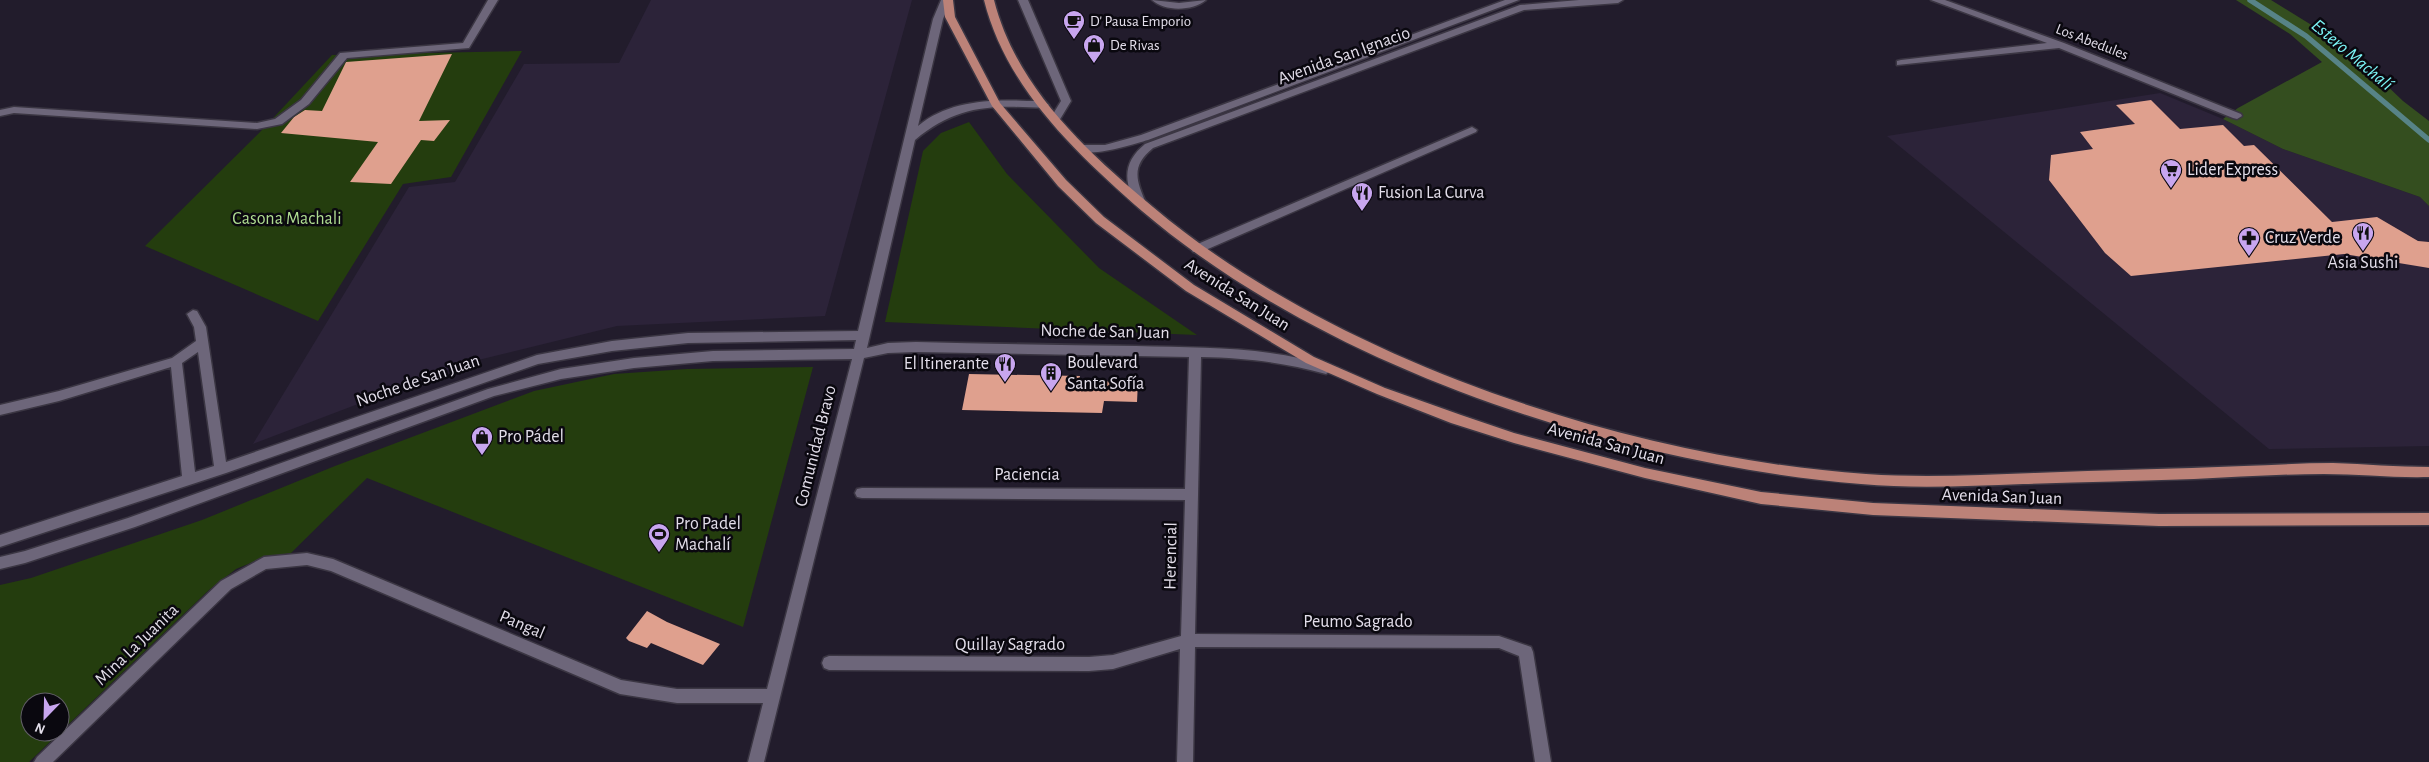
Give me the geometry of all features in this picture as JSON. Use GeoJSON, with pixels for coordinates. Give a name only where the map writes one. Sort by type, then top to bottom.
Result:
{"type":"FeatureCollection","features":[{"type":"Feature","properties":{"kind":"main road","name":"Avenida San Juan"},"geometry":{"type":"LineString","coordinates":[[947,0],[950,17],[996,104],[1062,183],[1100,220],[1190,288],[1310,360],[1381,391],[1514,438],[1645,473],[1761,498],[1873,509],[2159,520],[2429,519]]}},
{"type":"Feature","properties":{"kind":"main road","name":"Avenida San Juan"},"geometry":{"type":"LineString","coordinates":[[989,0],[991,15],[997,31],[1013,59],[1055,119],[1080,148],[1140,203],[1197,249],[1278,301],[1344,336],[1423,371],[1508,403],[1585,428],[1677,451],[1770,470],[1867,479],[1953,481],[2315,469],[2429,472]]}},
{"type":"Feature","properties":{"kind":"street"},"geometry":{"type":"LineString","coordinates":[[0,113],[14,110],[257,126],[278,122],[304,102],[344,55],[466,46],[493,0]]}},
{"type":"Feature","properties":{"kind":"street","name":"Comunidad Bravo"},"geometry":{"type":"LineString","coordinates":[[756,762],[859,354],[938,18],[947,0]]}},
{"type":"Feature","properties":{"kind":"street"},"geometry":{"type":"LineString","coordinates":[[1023,0],[1066,101],[1055,119]]}},
{"type":"Feature","properties":{"kind":"street"},"geometry":{"type":"LineString","coordinates":[[1157,0],[1165,4],[1181,7],[1201,0]]}},
{"type":"Feature","properties":{"kind":"street","name":"Avenida San Ignacio"},"geometry":{"type":"LineString","coordinates":[[1080,148],[1105,148],[1123,145],[1517,2],[1618,0]]}},
{"type":"Feature","properties":{"kind":"street","name":"Los Abedules"},"geometry":{"type":"LineString","coordinates":[[1936,0],[2061,45],[2237,116]]}},
{"type":"Feature","properties":{"kind":"street","name":"Avenida San Ignacio"},"geometry":{"type":"LineString","coordinates":[[1140,203],[1131,181],[1133,166],[1137,154],[1149,146],[1334,77],[1517,2]]}},
{"type":"Feature","properties":{"kind":"street"},"geometry":{"type":"LineString","coordinates":[[1901,63],[2061,45]]}},
{"type":"Feature","properties":{"kind":"street"},"geometry":{"type":"LineString","coordinates":[[1326,70],[1334,77]]}},
{"type":"Feature","properties":{"kind":"street"},"geometry":{"type":"LineString","coordinates":[[909,139],[933,120],[958,110],[996,104],[1044,105]]}},
{"type":"Feature","properties":{"kind":"street"},"geometry":{"type":"LineString","coordinates":[[1197,249],[1472,130]]}},
{"type":"Feature","properties":{"kind":"street"},"geometry":{"type":"LineString","coordinates":[[193,314],[200,327],[221,469]]}},
{"type":"Feature","properties":{"kind":"street","name":"Noche de San Juan"},"geometry":{"type":"LineString","coordinates":[[0,540],[221,469],[537,360],[612,346],[688,338],[863,335]]}},
{"type":"Feature","properties":{"kind":"street"},"geometry":{"type":"LineString","coordinates":[[0,410],[59,396],[176,361],[202,343]]}},
{"type":"Feature","properties":{"kind":"street","name":"Noche de San Juan"},"geometry":{"type":"LineString","coordinates":[[0,563],[25,557],[130,522],[492,392],[561,374],[634,363],[713,356],[859,354],[888,348],[916,347],[1194,351],[1244,353],[1283,358],[1348,376]]}},
{"type":"Feature","properties":{"kind":"street","name":"Herencial"},"geometry":{"type":"LineString","coordinates":[[1185,762],[1194,351]]}},
{"type":"Feature","properties":{"kind":"street"},"geometry":{"type":"LineString","coordinates":[[176,361],[189,479]]}},
{"type":"Feature","properties":{"kind":"street","name":"Paciencia"},"geometry":{"type":"LineString","coordinates":[[862,492],[1191,495]]}},
{"type":"Feature","properties":{"kind":"street","name":"Pangal"},"geometry":{"type":"LineString","coordinates":[[264,563],[307,559],[332,565],[620,686],[649,694],[678,697],[772,696]]}},
{"type":"Feature","properties":{"kind":"street","name":"Mina La Juanita"},"geometry":{"type":"LineString","coordinates":[[42,762],[226,585],[264,563]]}},
{"type":"Feature","properties":{"kind":"street","name":"Peumo Sagrado"},"geometry":{"type":"LineString","coordinates":[[1188,640],[1499,642],[1526,652],[1543,762]]}},
{"type":"Feature","properties":{"kind":"street","name":"Quillay Sagrado"},"geometry":{"type":"LineString","coordinates":[[829,663],[1089,664],[1113,662],[1188,640]]}},
{"type":"Feature","properties":{"kind":"shaded area"},"geometry":{"type":"Polygon","coordinates":[[[651,0],[912,0],[825,316],[617,326],[466,363],[253,444],[409,187],[455,182],[524,64],[619,63],[651,0]]]}},
{"type":"Feature","properties":{"kind":"shaded area"},"geometry":{"type":"Polygon","coordinates":[[[2160,93],[2223,119],[2283,149],[2420,197],[2429,206],[2429,446],[2269,449],[1887,136],[2160,93]]]}},
{"type":"Feature","properties":{"kind":"green space"},"geometry":{"type":"Polygon","coordinates":[[[2236,0],[2271,0],[2318,29],[2358,58],[2403,101],[2429,121],[2429,206],[2420,197],[2283,149],[2223,119],[2238,108],[2322,62],[2290,34],[2236,0]]]}},
{"type":"Feature","properties":{"kind":"green space","name":"Casona Machali"},"geometry":{"type":"Polygon","coordinates":[[[522,51],[451,177],[403,184],[318,321],[145,246],[261,131],[332,55],[522,51]]]}},
{"type":"Feature","properties":{"kind":"green space"},"geometry":{"type":"Polygon","coordinates":[[[969,122],[1007,174],[1099,268],[1197,335],[885,322],[923,151],[941,133],[969,122]]]}},
{"type":"Feature","properties":{"kind":"green space","name":"Pro Padel Machalí"},"geometry":{"type":"Polygon","coordinates":[[[813,367],[743,627],[367,478],[291,553],[265,557],[236,569],[209,590],[70,723],[70,692],[20,692],[20,742],[50,742],[29,762],[0,762],[0,585],[31,578],[202,520],[335,466],[534,391],[614,374],[687,369],[813,367]]]}},
{"type":"Feature","properties":{"kind":"building"},"geometry":{"type":"Polygon","coordinates":[[[452,54],[419,121],[450,120],[434,141],[421,140],[391,184],[350,182],[378,142],[281,133],[294,117],[305,110],[322,111],[346,62],[452,54]]]}},
{"type":"Feature","properties":{"kind":"building","name":"Lider Express"},"geometry":{"type":"Polygon","coordinates":[[[2151,100],[2180,129],[2223,125],[2244,146],[2254,145],[2332,222],[2377,217],[2418,241],[2429,242],[2429,268],[2344,254],[2131,276],[2105,253],[2049,180],[2051,155],[2093,149],[2080,132],[2135,124],[2116,105],[2151,100]]]}},
{"type":"Feature","properties":{"kind":"building","name":"Boulevard Santa Sofía"},"geometry":{"type":"Polygon","coordinates":[[[969,374],[1080,376],[1079,381],[1138,382],[1137,402],[1104,401],[1102,413],[962,410],[969,374]]]}},
{"type":"Feature","properties":{"kind":"building"},"geometry":{"type":"Polygon","coordinates":[[[647,611],[667,622],[720,644],[703,665],[651,643],[647,648],[629,641],[626,638],[647,611]]]}},
{"type":"Feature","properties":{"kind":"waterway","name":"Estero Machalí"},"geometry":{"type":"LineString","coordinates":[[2250,0],[2306,36],[2429,140]]}},
{"type":"Feature","properties":{"kind":"place","name":"D' Pausa Emporio"},"geometry":{"type":"Point","coordinates":[1074,40]}},
{"type":"Feature","properties":{"kind":"place","name":"De Rivas"},"geometry":{"type":"Point","coordinates":[1094,64]}},
{"type":"Feature","properties":{"kind":"place","name":"Lider Express"},"geometry":{"type":"Point","coordinates":[2171,189]}},
{"type":"Feature","properties":{"kind":"place","name":"Fusion La Curva"},"geometry":{"type":"Point","coordinates":[1362,212]}},
{"type":"Feature","properties":{"kind":"place","name":"Asia Sushi"},"geometry":{"type":"Point","coordinates":[2363,252]}},
{"type":"Feature","properties":{"kind":"place","name":"Cruz Verde"},"geometry":{"type":"Point","coordinates":[2249,257]}},
{"type":"Feature","properties":{"kind":"place","name":"El Itinerante"},"geometry":{"type":"Point","coordinates":[1005,383]}},
{"type":"Feature","properties":{"kind":"place","name":"Boulevard Santa Sofía"},"geometry":{"type":"Point","coordinates":[1051,392]}},
{"type":"Feature","properties":{"kind":"place","name":"Pro Pádel"},"geometry":{"type":"Point","coordinates":[482,456]}},
{"type":"Feature","properties":{"kind":"place","name":"Pro Padel Machalí"},"geometry":{"type":"Point","coordinates":[659,553]}}]}
